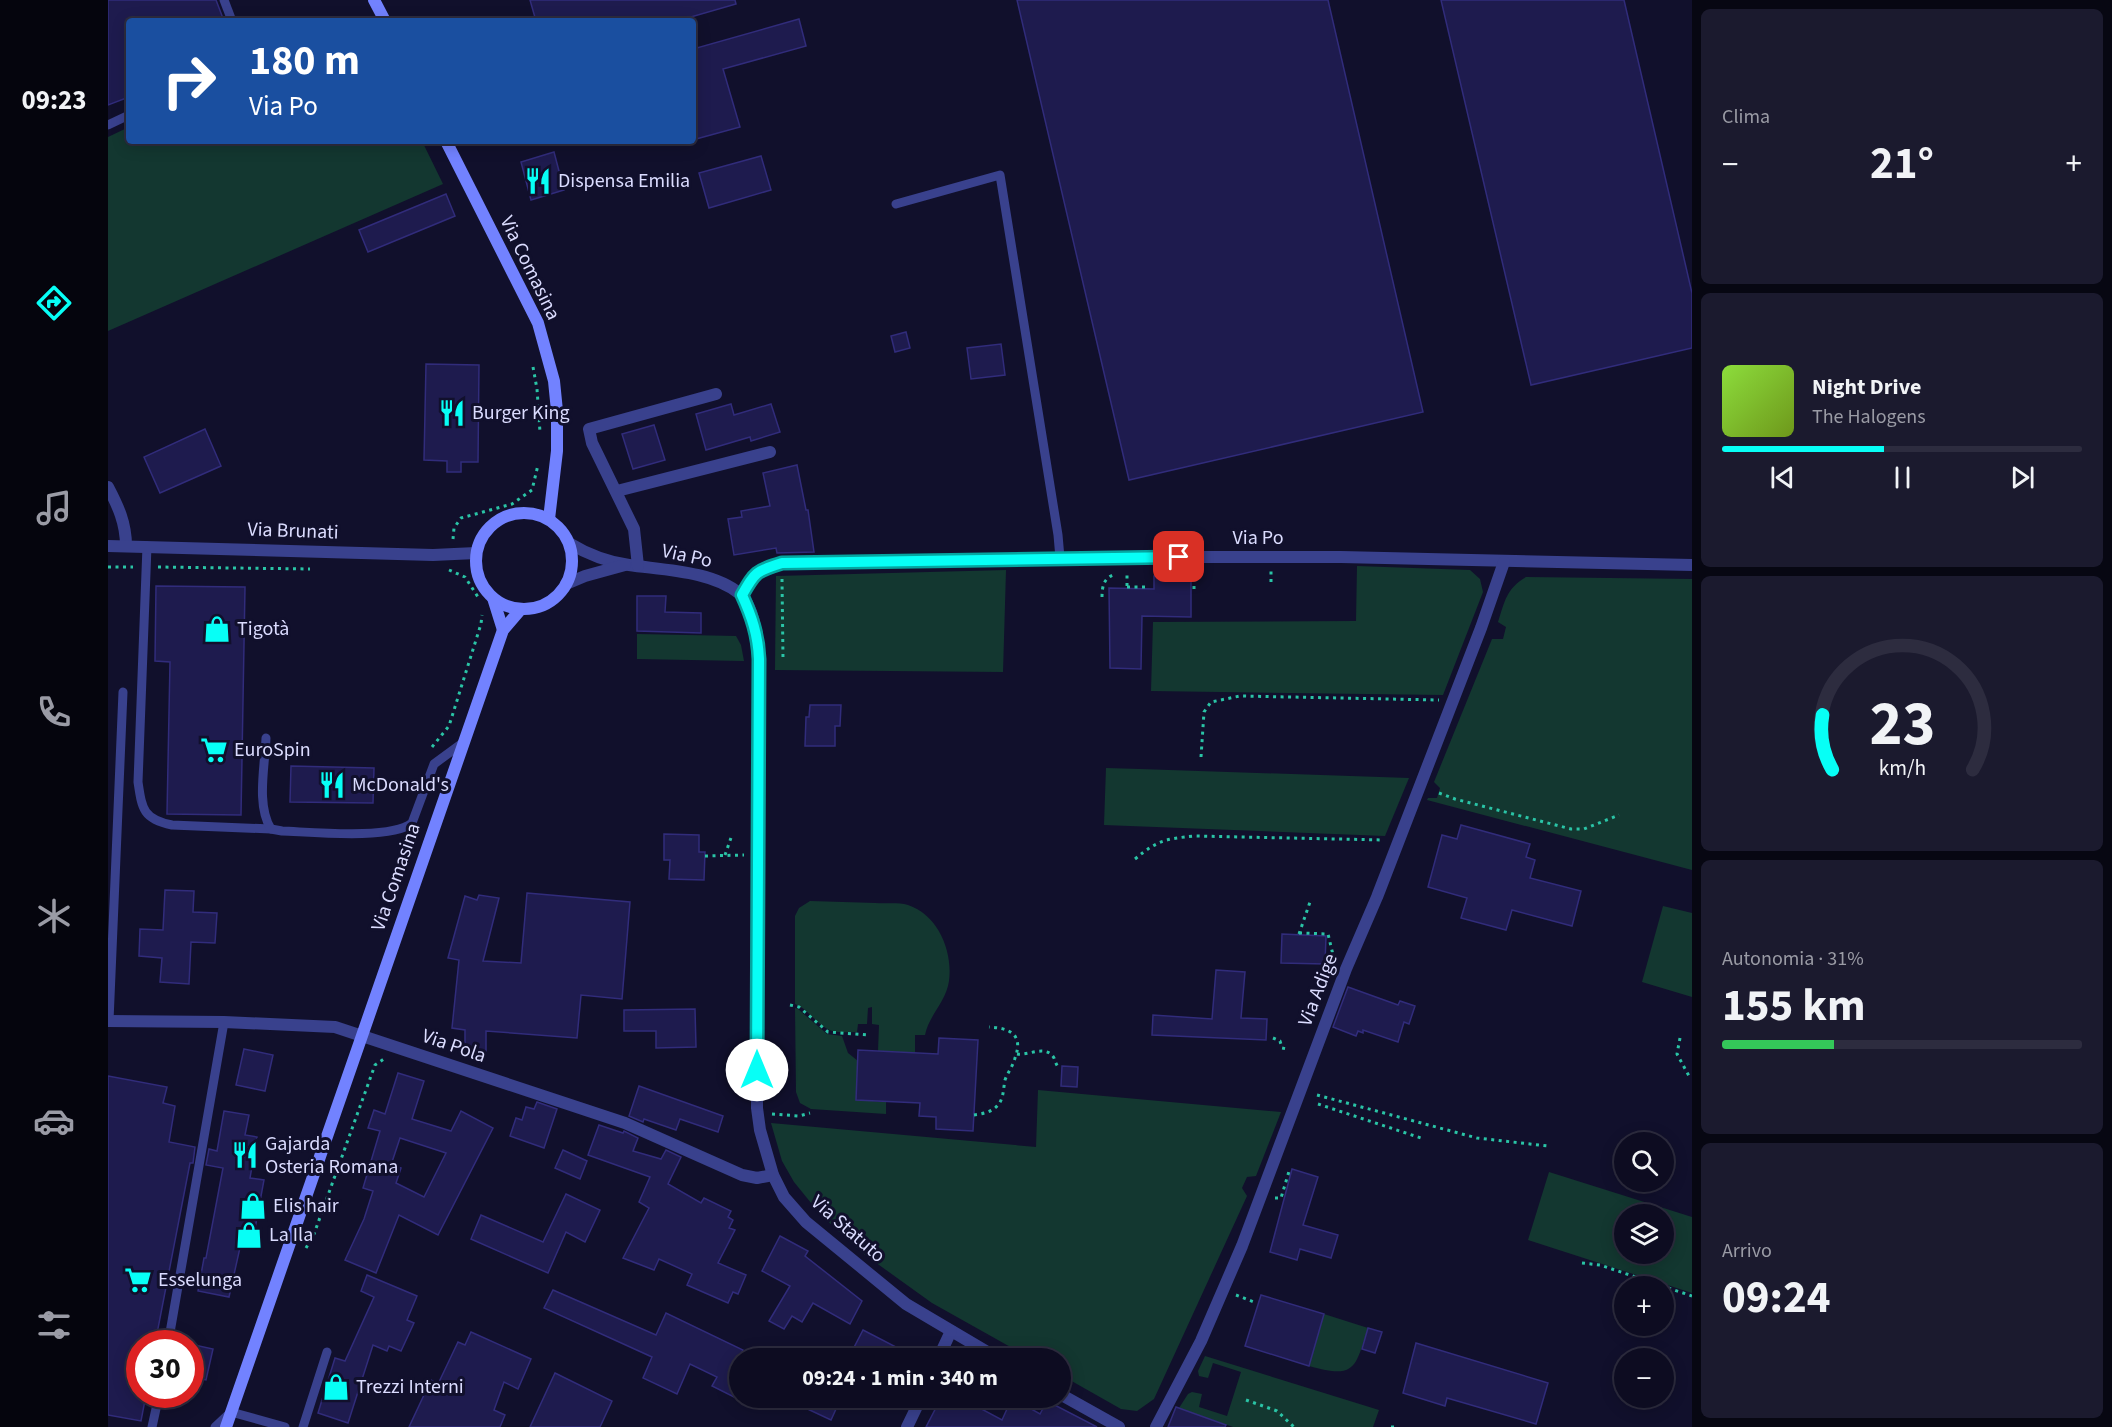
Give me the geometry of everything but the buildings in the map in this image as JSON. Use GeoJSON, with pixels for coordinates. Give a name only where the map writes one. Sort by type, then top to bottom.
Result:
{"type":"FeatureCollection","features":[{"type":"Feature","properties":{"kind":"main road"},"geometry":{"type":"LineString","coordinates":[[374,0],[383,18]]}},
{"type":"Feature","properties":{"kind":"main road","name":"Via Comasina"},"geometry":{"type":"LineString","coordinates":[[448,144],[538,323],[554,381],[557,451],[549,519]]}},
{"type":"Feature","properties":{"kind":"main road","name":"Via Comasina"},"geometry":{"type":"LineString","coordinates":[[534,513],[551,490]]}},
{"type":"Feature","properties":{"kind":"main road"},"geometry":{"type":"LineString","coordinates":[[519,512],[534,513],[549,519],[561,530],[569,543],[572,557],[571,571],[566,584],[558,595],[535,608],[521,609],[506,606],[493,598],[482,586],[476,570],[476,554],[481,538],[490,526],[503,517],[519,512]]}},
{"type":"Feature","properties":{"kind":"main road"},"geometry":{"type":"LineString","coordinates":[[493,598],[503,630]]}},
{"type":"Feature","properties":{"kind":"main road","name":"Via Comasina"},"geometry":{"type":"LineString","coordinates":[[226,1427],[503,630],[521,609]]}},
{"type":"Feature","properties":{"kind":"street"},"geometry":{"type":"LineString","coordinates":[[633,565],[634,529],[592,443],[589,429],[716,394]]}},
{"type":"Feature","properties":{"kind":"street"},"geometry":{"type":"LineString","coordinates":[[617,491],[770,452]]}},
{"type":"Feature","properties":{"kind":"street"},"geometry":{"type":"LineString","coordinates":[[108,487],[120,510],[126,532],[126,546]]}},
{"type":"Feature","properties":{"kind":"street","name":"Via Po"},"geometry":{"type":"LineString","coordinates":[[569,543],[584,552],[633,565],[704,576],[742,595],[759,570],[782,563],[1060,558],[1341,557],[1692,565]]}},
{"type":"Feature","properties":{"kind":"street","name":"Via Brunati"},"geometry":{"type":"LineString","coordinates":[[108,546],[476,554]]}},
{"type":"Feature","properties":{"kind":"street","name":"Via Adige"},"geometry":{"type":"LineString","coordinates":[[1156,1427],[1201,1341],[1238,1255],[1346,969],[1377,897],[1485,618],[1504,562]]}},
{"type":"Feature","properties":{"kind":"street","name":"Via Po"},"geometry":{"type":"LineString","coordinates":[[566,584],[585,576],[633,565]]}},
{"type":"Feature","properties":{"kind":"street","name":"Via Statuto"},"geometry":{"type":"LineString","coordinates":[[742,595],[753,617],[758,636],[757,1108],[760,1130],[773,1175],[784,1197],[806,1222],[906,1304],[980,1348]]}},
{"type":"Feature","properties":{"kind":"street","name":"Via Pola"},"geometry":{"type":"LineString","coordinates":[[108,1021],[224,1022],[335,1027],[625,1122],[742,1175],[758,1178],[773,1175]]}},
{"type":"Feature","properties":{"kind":"street"},"geometry":{"type":"LineString","coordinates":[[943,1348],[951,1331]]}},
{"type":"Feature","properties":{"kind":"street"},"geometry":{"type":"LineString","coordinates":[[1071,1400],[1119,1427]]}},
{"type":"Feature","properties":{"kind":"street"},"geometry":{"type":"LineString","coordinates":[[907,1427],[916,1408]]}},
{"type":"Feature","properties":{"kind":"lane"},"geometry":{"type":"LineString","coordinates":[[224,0],[231,18]]}},
{"type":"Feature","properties":{"kind":"lane"},"geometry":{"type":"LineString","coordinates":[[108,125],[126,116]]}},
{"type":"Feature","properties":{"kind":"lane"},"geometry":{"type":"LineString","coordinates":[[896,204],[1000,176],[1059,535],[1060,558]]}},
{"type":"Feature","properties":{"kind":"lane"},"geometry":{"type":"LineString","coordinates":[[147,546],[138,782],[141,803],[147,816],[158,822],[172,825],[282,831],[386,833],[406,828],[412,823],[434,764],[464,742]]}},
{"type":"Feature","properties":{"kind":"lane"},"geometry":{"type":"LineString","coordinates":[[108,1021],[123,692]]}},
{"type":"Feature","properties":{"kind":"lane"},"geometry":{"type":"LineString","coordinates":[[266,738],[262,807],[265,820],[271,829]]}},
{"type":"Feature","properties":{"kind":"lane"},"geometry":{"type":"LineString","coordinates":[[171,1330],[224,1022]]}},
{"type":"Feature","properties":{"kind":"lane"},"geometry":{"type":"LineString","coordinates":[[184,1194],[195,1196]]}},
{"type":"Feature","properties":{"kind":"lane"},"geometry":{"type":"LineString","coordinates":[[180,1216],[191,1218]]}},
{"type":"Feature","properties":{"kind":"lane"},"geometry":{"type":"LineString","coordinates":[[303,1427],[327,1352]]}},
{"type":"Feature","properties":{"kind":"lane"},"geometry":{"type":"LineString","coordinates":[[153,1427],[157,1408]]}},
{"type":"Feature","properties":{"kind":"lane"},"geometry":{"type":"LineString","coordinates":[[215,1427],[231,1412],[285,1427]]}},
{"type":"Feature","properties":{"kind":"path"},"geometry":{"type":"LineString","coordinates":[[531,358],[537,389],[541,442]]}},
{"type":"Feature","properties":{"kind":"path"},"geometry":{"type":"LineString","coordinates":[[451,570],[454,528],[461,518],[512,504],[532,490],[539,462]]}},
{"type":"Feature","properties":{"kind":"path"},"geometry":{"type":"LineString","coordinates":[[108,567],[311,569]]}},
{"type":"Feature","properties":{"kind":"path"},"geometry":{"type":"LineString","coordinates":[[1194,567],[1194,589]]}},
{"type":"Feature","properties":{"kind":"path"},"geometry":{"type":"LineString","coordinates":[[1271,568],[1271,582]]}},
{"type":"Feature","properties":{"kind":"path"},"geometry":{"type":"LineString","coordinates":[[439,570],[451,570],[465,577],[477,593],[479,600]]}},
{"type":"Feature","properties":{"kind":"path"},"geometry":{"type":"LineString","coordinates":[[1102,597],[1104,582],[1110,576],[1127,574],[1127,587],[1146,587]]}},
{"type":"Feature","properties":{"kind":"path"},"geometry":{"type":"LineString","coordinates":[[782,576],[783,659]]}},
{"type":"Feature","properties":{"kind":"path"},"geometry":{"type":"LineString","coordinates":[[430,749],[449,726],[481,624],[482,608]]}},
{"type":"Feature","properties":{"kind":"path"},"geometry":{"type":"LineString","coordinates":[[1202,757],[1203,712],[1211,702],[1240,696],[1441,700]]}},
{"type":"Feature","properties":{"kind":"path"},"geometry":{"type":"LineString","coordinates":[[1438,793],[1571,830],[1584,829],[1619,815]]}},
{"type":"Feature","properties":{"kind":"path"},"geometry":{"type":"LineString","coordinates":[[406,828],[396,867],[415,882]]}},
{"type":"Feature","properties":{"kind":"path"},"geometry":{"type":"LineString","coordinates":[[725,855],[732,835]]}},
{"type":"Feature","properties":{"kind":"path"},"geometry":{"type":"LineString","coordinates":[[1135,859],[1153,844],[1169,839],[1194,836],[1384,840]]}},
{"type":"Feature","properties":{"kind":"path"},"geometry":{"type":"LineString","coordinates":[[705,856],[742,855]]}},
{"type":"Feature","properties":{"kind":"path"},"geometry":{"type":"LineString","coordinates":[[1310,902],[1299,934],[1328,934],[1334,961]]}},
{"type":"Feature","properties":{"kind":"path"},"geometry":{"type":"LineString","coordinates":[[790,1005],[799,1007],[828,1032],[868,1035]]}},
{"type":"Feature","properties":{"kind":"path"},"geometry":{"type":"LineString","coordinates":[[974,1115],[996,1108],[1002,1100],[1005,1080],[1017,1054],[1017,1038],[1013,1033],[1006,1028],[989,1027]]}},
{"type":"Feature","properties":{"kind":"path"},"geometry":{"type":"LineString","coordinates":[[1273,1038],[1280,1041],[1282,1048],[1287,1049]]}},
{"type":"Feature","properties":{"kind":"path"},"geometry":{"type":"LineString","coordinates":[[1680,1038],[1677,1054],[1689,1076],[1692,1076]]}},
{"type":"Feature","properties":{"kind":"path"},"geometry":{"type":"LineString","coordinates":[[304,1251],[314,1234],[375,1065],[399,1048]]}},
{"type":"Feature","properties":{"kind":"path"},"geometry":{"type":"LineString","coordinates":[[1017,1054],[1044,1051],[1054,1057],[1058,1067]]}},
{"type":"Feature","properties":{"kind":"path"},"geometry":{"type":"LineString","coordinates":[[1317,1095],[1477,1138],[1548,1146]]}},
{"type":"Feature","properties":{"kind":"path"},"geometry":{"type":"LineString","coordinates":[[1318,1104],[1421,1138]]}},
{"type":"Feature","properties":{"kind":"path"},"geometry":{"type":"LineString","coordinates":[[771,1114],[799,1116],[810,1113]]}},
{"type":"Feature","properties":{"kind":"path"},"geometry":{"type":"LineString","coordinates":[[1272,1198],[1281,1198],[1290,1168]]}},
{"type":"Feature","properties":{"kind":"path"},"geometry":{"type":"LineString","coordinates":[[1582,1263],[1600,1265],[1692,1296]]}},
{"type":"Feature","properties":{"kind":"path"},"geometry":{"type":"LineString","coordinates":[[1248,1300],[1254,1302]]}},
{"type":"Feature","properties":{"kind":"path"},"geometry":{"type":"LineString","coordinates":[[1246,1400],[1277,1411],[1294,1427]]}},
{"type":"Feature","properties":{"kind":"green space"},"geometry":{"type":"Polygon","coordinates":[[[126,128],[126,144],[423,144],[443,184],[108,331],[108,137],[126,128]]]}},
{"type":"Feature","properties":{"kind":"green space"},"geometry":{"type":"Polygon","coordinates":[[[1357,566],[1470,570],[1480,579],[1483,592],[1443,695],[1151,691],[1153,622],[1356,621],[1357,566]]]}},
{"type":"Feature","properties":{"kind":"green space"},"geometry":{"type":"Polygon","coordinates":[[[1006,570],[1003,672],[775,670],[776,576],[1006,570]]]}},
{"type":"Feature","properties":{"kind":"green space"},"geometry":{"type":"Polygon","coordinates":[[[1526,577],[1692,579],[1692,870],[1427,800],[1437,798],[1440,788],[1434,782],[1492,639],[1503,639],[1506,627],[1498,622],[1507,596],[1514,586],[1526,577]]]}},
{"type":"Feature","properties":{"kind":"green space"},"geometry":{"type":"Polygon","coordinates":[[[637,634],[736,636],[741,645],[744,661],[637,659],[637,634]]]}},
{"type":"Feature","properties":{"kind":"green space"},"geometry":{"type":"Polygon","coordinates":[[[1106,768],[1409,778],[1385,836],[1104,825],[1106,768]]]}},
{"type":"Feature","properties":{"kind":"green space"},"geometry":{"type":"Polygon","coordinates":[[[810,901],[904,904],[919,910],[935,926],[946,946],[950,970],[949,981],[945,995],[925,1035],[915,1035],[915,1053],[878,1051],[879,1025],[872,1024],[872,1007],[868,1008],[867,1024],[858,1024],[857,1032],[841,1032],[827,1029],[795,1004],[795,916],[799,908],[810,901]]]}},
{"type":"Feature","properties":{"kind":"green space"},"geometry":{"type":"Polygon","coordinates":[[[1663,906],[1692,913],[1692,997],[1642,982],[1663,906]]]}},
{"type":"Feature","properties":{"kind":"green space"},"geometry":{"type":"Polygon","coordinates":[[[795,1008],[827,1034],[842,1036],[848,1053],[858,1061],[856,1100],[886,1102],[886,1114],[811,1109],[800,1103],[796,1092],[795,1008]]]}},
{"type":"Feature","properties":{"kind":"green space"},"geometry":{"type":"Polygon","coordinates":[[[1038,1090],[1281,1112],[1256,1176],[1247,1177],[1242,1188],[1247,1196],[1154,1399],[1137,1411],[1121,1409],[1071,1381],[1071,1348],[1012,1348],[932,1303],[861,1252],[820,1214],[794,1182],[782,1161],[771,1123],[1036,1147],[1038,1090]]]}},
{"type":"Feature","properties":{"kind":"green space"},"geometry":{"type":"Polygon","coordinates":[[[1549,1172],[1651,1204],[1614,1204],[1614,1264],[1674,1264],[1674,1211],[1692,1217],[1692,1293],[1674,1287],[1674,1276],[1639,1276],[1528,1240],[1549,1172]]]}},
{"type":"Feature","properties":{"kind":"green space"},"geometry":{"type":"Polygon","coordinates":[[[1324,1314],[1368,1328],[1360,1353],[1351,1367],[1336,1371],[1309,1366],[1324,1314]]]}},
{"type":"Feature","properties":{"kind":"green space"},"geometry":{"type":"Polygon","coordinates":[[[1205,1356],[1379,1410],[1373,1427],[1233,1427],[1179,1408],[1188,1394],[1192,1392],[1202,1394],[1199,1407],[1227,1416],[1241,1372],[1213,1363],[1208,1378],[1199,1376],[1198,1371],[1205,1356]]]}},
{"type":"Feature","properties":{"kind":"place","name":"Dispensa Emilia"},"geometry":{"type":"Point","coordinates":[538,181]}},
{"type":"Feature","properties":{"kind":"place","name":"Burger King"},"geometry":{"type":"Point","coordinates":[452,413]}},
{"type":"Feature","properties":{"kind":"place","name":"Tigotà"},"geometry":{"type":"Point","coordinates":[217,629]}},
{"type":"Feature","properties":{"kind":"place","name":"EuroSpin"},"geometry":{"type":"Point","coordinates":[214,750]}},
{"type":"Feature","properties":{"kind":"place","name":"McDonald's"},"geometry":{"type":"Point","coordinates":[332,785]}},
{"type":"Feature","properties":{"kind":"place","name":"Gajarda Osteria Romana"},"geometry":{"type":"Point","coordinates":[245,1155]}},
{"type":"Feature","properties":{"kind":"place","name":"Elis hair"},"geometry":{"type":"Point","coordinates":[253,1206]}},
{"type":"Feature","properties":{"kind":"place","name":"La Ila"},"geometry":{"type":"Point","coordinates":[249,1235]}},
{"type":"Feature","properties":{"kind":"place","name":"Esselunga"},"geometry":{"type":"Point","coordinates":[138,1280]}},
{"type":"Feature","properties":{"kind":"place","name":"Trezzi Interni"},"geometry":{"type":"Point","coordinates":[336,1387]}},
{"type":"Feature","properties":{"kind":"route"},"geometry":{"type":"LineString","coordinates":[[757,1070],[759,659],[758,636],[753,617],[742,595],[751,579],[759,570],[782,563],[1179,557]]}}]}
